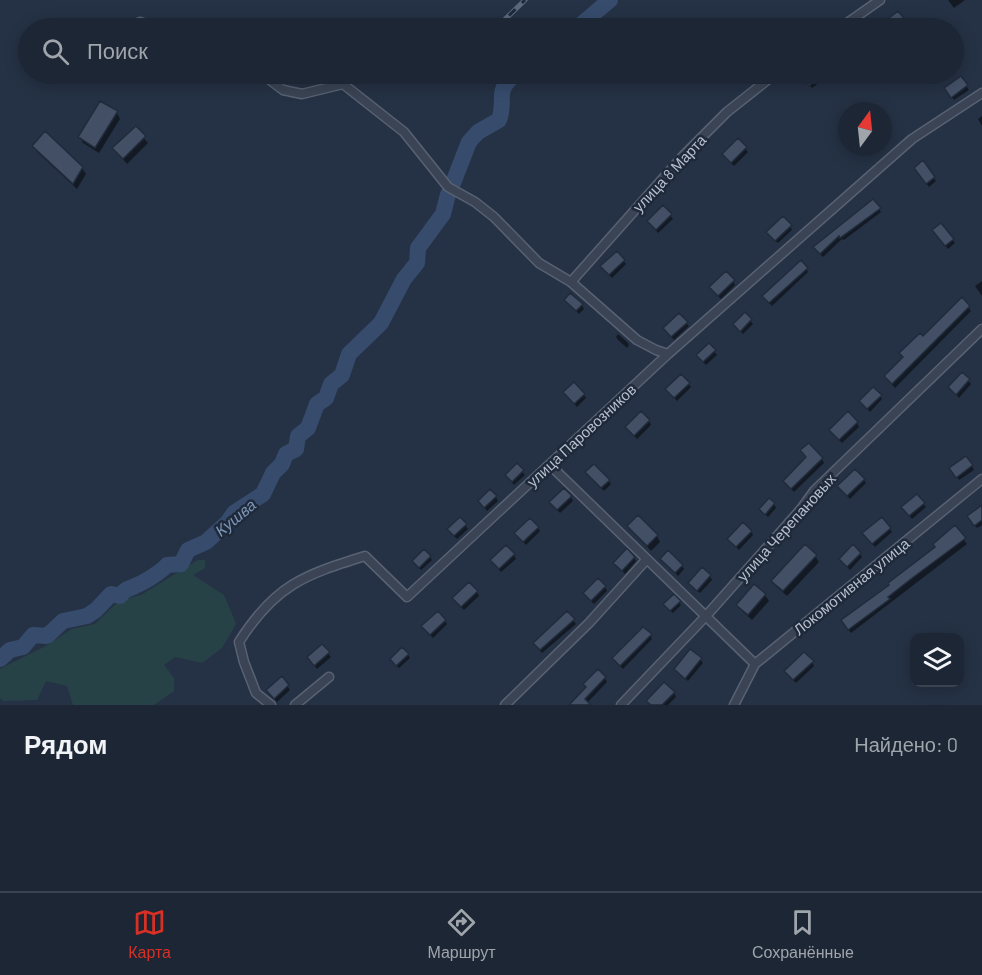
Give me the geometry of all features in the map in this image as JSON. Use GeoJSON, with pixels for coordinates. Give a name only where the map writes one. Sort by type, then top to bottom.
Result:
{"type":"FeatureCollection","features":[{"type":"Feature","properties":{"kind":"street"},"geometry":{"type":"LineString","coordinates":[[854,18],[880,0]]}},
{"type":"Feature","properties":{"kind":"street"},"geometry":{"type":"LineString","coordinates":[[275,84],[283,90],[302,94],[343,84],[404,132],[448,188],[475,202],[494,217],[539,263],[571,282],[637,340],[668,354]]}},
{"type":"Feature","properties":{"kind":"street","name":"улица 8 Марта"},"geometry":{"type":"LineString","coordinates":[[571,282],[683,156],[727,112],[762,84]]}},
{"type":"Feature","properties":{"kind":"street","name":"улица Паровозников"},"geometry":{"type":"LineString","coordinates":[[271,705],[256,693],[239,642],[254,618],[268,602],[294,583],[318,570],[365,556],[406,597],[668,354],[912,139],[982,93]]}},
{"type":"Feature","properties":{"kind":"street","name":"улица Черепановых"},"geometry":{"type":"LineString","coordinates":[[621,705],[706,616],[801,509],[814,491],[982,329]]}},
{"type":"Feature","properties":{"kind":"street"},"geometry":{"type":"LineString","coordinates":[[549,465],[755,664]]}},
{"type":"Feature","properties":{"kind":"street","name":"Локомотивная улица"},"geometry":{"type":"LineString","coordinates":[[734,705],[755,664],[982,479]]}},
{"type":"Feature","properties":{"kind":"street"},"geometry":{"type":"LineString","coordinates":[[505,705],[589,622],[647,559]]}},
{"type":"Feature","properties":{"kind":"street"},"geometry":{"type":"LineString","coordinates":[[295,705],[329,677]]}},
{"type":"Feature","properties":{"kind":"green space"},"geometry":{"type":"Polygon","coordinates":[[[198,560],[205,560],[205,568],[193,575],[224,595],[236,624],[222,648],[202,663],[175,657],[164,665],[174,678],[174,691],[154,705],[73,705],[67,686],[46,681],[37,700],[3,701],[0,698],[0,669],[44,647],[72,629],[95,624],[120,600],[141,595],[198,560]]]}},
{"type":"Feature","properties":{"kind":"building"},"geometry":{"type":"Polygon","coordinates":[[[898,11],[904,18],[889,18],[898,11]]]}},
{"type":"Feature","properties":{"kind":"building"},"geometry":{"type":"Polygon","coordinates":[[[964,80],[968,85],[951,98],[944,88],[950,84],[964,84],[964,80]]]}},
{"type":"Feature","properties":{"kind":"building"},"geometry":{"type":"Polygon","coordinates":[[[100,101],[118,111],[95,148],[78,137],[100,101]]]}},
{"type":"Feature","properties":{"kind":"building"},"geometry":{"type":"Polygon","coordinates":[[[136,126],[146,136],[123,159],[112,148],[136,126]]]}},
{"type":"Feature","properties":{"kind":"building"},"geometry":{"type":"Polygon","coordinates":[[[45,131],[83,167],[73,184],[32,146],[45,131]]]}},
{"type":"Feature","properties":{"kind":"building"},"geometry":{"type":"Polygon","coordinates":[[[738,138],[747,147],[731,163],[722,154],[738,138]]]}},
{"type":"Feature","properties":{"kind":"building"},"geometry":{"type":"Polygon","coordinates":[[[923,160],[935,177],[926,184],[914,168],[923,160]]]}},
{"type":"Feature","properties":{"kind":"building"},"geometry":{"type":"Polygon","coordinates":[[[873,199],[881,208],[840,238],[839,236],[820,254],[813,247],[873,199]]]}},
{"type":"Feature","properties":{"kind":"building"},"geometry":{"type":"Polygon","coordinates":[[[663,205],[672,214],[656,230],[647,221],[663,205]]]}},
{"type":"Feature","properties":{"kind":"building"},"geometry":{"type":"Polygon","coordinates":[[[783,216],[792,225],[775,241],[766,232],[783,216]]]}},
{"type":"Feature","properties":{"kind":"building"},"geometry":{"type":"Polygon","coordinates":[[[941,223],[954,239],[945,246],[932,230],[941,223]]]}},
{"type":"Feature","properties":{"kind":"building"},"geometry":{"type":"Polygon","coordinates":[[[617,251],[625,260],[609,275],[600,266],[617,251]]]}},
{"type":"Feature","properties":{"kind":"building"},"geometry":{"type":"Polygon","coordinates":[[[801,260],[808,268],[769,303],[762,296],[801,260]]]}},
{"type":"Feature","properties":{"kind":"building"},"geometry":{"type":"Polygon","coordinates":[[[726,271],[735,280],[718,296],[709,287],[726,271]]]}},
{"type":"Feature","properties":{"kind":"building"},"geometry":{"type":"Polygon","coordinates":[[[570,293],[583,304],[576,311],[564,300],[570,293]]]}},
{"type":"Feature","properties":{"kind":"building"},"geometry":{"type":"Polygon","coordinates":[[[962,297],[970,306],[892,384],[884,376],[903,357],[899,353],[920,333],[923,336],[962,297]]]}},
{"type":"Feature","properties":{"kind":"building"},"geometry":{"type":"Polygon","coordinates":[[[745,312],[752,319],[740,332],[733,324],[745,312]]]}},
{"type":"Feature","properties":{"kind":"building"},"geometry":{"type":"Polygon","coordinates":[[[679,313],[688,322],[671,337],[663,328],[679,313]]]}},
{"type":"Feature","properties":{"kind":"building"},"geometry":{"type":"Polygon","coordinates":[[[709,343],[716,350],[703,362],[696,355],[709,343]]]}},
{"type":"Feature","properties":{"kind":"building"},"geometry":{"type":"Polygon","coordinates":[[[962,372],[970,379],[956,395],[948,387],[962,372]]]}},
{"type":"Feature","properties":{"kind":"building"},"geometry":{"type":"Polygon","coordinates":[[[681,374],[690,383],[674,398],[665,389],[681,374]]]}},
{"type":"Feature","properties":{"kind":"building"},"geometry":{"type":"Polygon","coordinates":[[[574,382],[585,394],[574,404],[563,392],[574,382]]]}},
{"type":"Feature","properties":{"kind":"building"},"geometry":{"type":"Polygon","coordinates":[[[873,387],[882,395],[867,409],[859,401],[873,387]]]}},
{"type":"Feature","properties":{"kind":"building"},"geometry":{"type":"Polygon","coordinates":[[[641,411],[650,420],[634,436],[625,427],[641,411]]]}},
{"type":"Feature","properties":{"kind":"building"},"geometry":{"type":"Polygon","coordinates":[[[848,411],[858,422],[839,440],[829,430],[848,411]]]}},
{"type":"Feature","properties":{"kind":"building"},"geometry":{"type":"Polygon","coordinates":[[[809,443],[823,458],[791,489],[783,481],[806,457],[800,450],[809,443]]]}},
{"type":"Feature","properties":{"kind":"building"},"geometry":{"type":"Polygon","coordinates":[[[966,456],[973,465],[956,478],[949,468],[966,456]]]}},
{"type":"Feature","properties":{"kind":"building"},"geometry":{"type":"Polygon","coordinates":[[[517,463],[524,470],[512,482],[505,475],[517,463]]]}},
{"type":"Feature","properties":{"kind":"building"},"geometry":{"type":"Polygon","coordinates":[[[594,464],[610,480],[601,488],[585,472],[594,464]]]}},
{"type":"Feature","properties":{"kind":"building"},"geometry":{"type":"Polygon","coordinates":[[[855,469],[865,479],[847,496],[837,486],[855,469]]]}},
{"type":"Feature","properties":{"kind":"building"},"geometry":{"type":"Polygon","coordinates":[[[564,488],[572,496],[557,510],[549,502],[564,488]]]}},
{"type":"Feature","properties":{"kind":"building"},"geometry":{"type":"Polygon","coordinates":[[[490,489],[497,496],[484,508],[478,501],[490,489]]]}},
{"type":"Feature","properties":{"kind":"building"},"geometry":{"type":"Polygon","coordinates":[[[917,494],[925,503],[909,516],[901,507],[917,494]]]}},
{"type":"Feature","properties":{"kind":"building"},"geometry":{"type":"Polygon","coordinates":[[[769,498],[775,503],[765,515],[759,509],[769,498]]]}},
{"type":"Feature","properties":{"kind":"building"},"geometry":{"type":"Polygon","coordinates":[[[982,505],[982,520],[974,526],[967,516],[982,505]]]}},
{"type":"Feature","properties":{"kind":"building"},"geometry":{"type":"Polygon","coordinates":[[[638,515],[658,535],[647,546],[627,526],[638,515]]]}},
{"type":"Feature","properties":{"kind":"building"},"geometry":{"type":"Polygon","coordinates":[[[460,517],[467,524],[454,536],[447,529],[460,517]]]}},
{"type":"Feature","properties":{"kind":"building"},"geometry":{"type":"Polygon","coordinates":[[[882,517],[891,528],[872,544],[862,533],[882,517]]]}},
{"type":"Feature","properties":{"kind":"building"},"geometry":{"type":"Polygon","coordinates":[[[530,518],[539,527],[523,542],[514,533],[530,518]]]}},
{"type":"Feature","properties":{"kind":"building"},"geometry":{"type":"Polygon","coordinates":[[[743,522],[752,531],[736,547],[727,539],[743,522]]]}},
{"type":"Feature","properties":{"kind":"building"},"geometry":{"type":"Polygon","coordinates":[[[955,525],[966,538],[848,630],[841,620],[935,547],[933,544],[955,525]]]}},
{"type":"Feature","properties":{"kind":"building"},"geometry":{"type":"Polygon","coordinates":[[[805,544],[817,555],[783,591],[771,581],[805,544]]]}},
{"type":"Feature","properties":{"kind":"building"},"geometry":{"type":"Polygon","coordinates":[[[853,544],[861,553],[847,567],[839,559],[853,544]]]}},
{"type":"Feature","properties":{"kind":"building"},"geometry":{"type":"Polygon","coordinates":[[[506,545],[515,554],[499,569],[490,560],[506,545]]]}},
{"type":"Feature","properties":{"kind":"building"},"geometry":{"type":"Polygon","coordinates":[[[627,548],[635,557],[622,571],[613,563],[627,548]]]}},
{"type":"Feature","properties":{"kind":"building"},"geometry":{"type":"Polygon","coordinates":[[[424,549],[431,556],[419,568],[412,561],[424,549]]]}},
{"type":"Feature","properties":{"kind":"building"},"geometry":{"type":"Polygon","coordinates":[[[668,550],[683,565],[675,573],[660,559],[668,550]]]}},
{"type":"Feature","properties":{"kind":"building"},"geometry":{"type":"Polygon","coordinates":[[[702,567],[711,575],[697,591],[688,583],[702,567]]]}},
{"type":"Feature","properties":{"kind":"building"},"geometry":{"type":"Polygon","coordinates":[[[598,578],[606,586],[591,601],[583,593],[598,578]]]}},
{"type":"Feature","properties":{"kind":"building"},"geometry":{"type":"Polygon","coordinates":[[[469,582],[478,591],[461,607],[452,598],[469,582]]]}},
{"type":"Feature","properties":{"kind":"building"},"geometry":{"type":"Polygon","coordinates":[[[754,584],[766,594],[748,615],[736,605],[754,584]]]}},
{"type":"Feature","properties":{"kind":"building"},"geometry":{"type":"Polygon","coordinates":[[[674,594],[681,601],[670,611],[663,604],[674,594]]]}},
{"type":"Feature","properties":{"kind":"building"},"geometry":{"type":"Polygon","coordinates":[[[438,611],[446,620],[430,635],[421,626],[438,611]]]}},
{"type":"Feature","properties":{"kind":"building"},"geometry":{"type":"Polygon","coordinates":[[[567,611],[575,619],[540,650],[533,643],[567,611]]]}},
{"type":"Feature","properties":{"kind":"building"},"geometry":{"type":"Polygon","coordinates":[[[643,627],[652,634],[620,666],[612,658],[643,627]]]}},
{"type":"Feature","properties":{"kind":"building"},"geometry":{"type":"Polygon","coordinates":[[[322,644],[330,652],[314,666],[307,657],[322,644]]]}},
{"type":"Feature","properties":{"kind":"building"},"geometry":{"type":"Polygon","coordinates":[[[402,647],[409,654],[396,666],[390,659],[402,647]]]}},
{"type":"Feature","properties":{"kind":"building"},"geometry":{"type":"Polygon","coordinates":[[[690,649],[702,658],[685,679],[674,669],[690,649]]]}},
{"type":"Feature","properties":{"kind":"building"},"geometry":{"type":"Polygon","coordinates":[[[804,652],[814,661],[793,680],[784,671],[804,652]]]}},
{"type":"Feature","properties":{"kind":"building"},"geometry":{"type":"Polygon","coordinates":[[[598,669],[606,677],[585,699],[591,705],[569,705],[586,687],[583,684],[598,669]]]}},
{"type":"Feature","properties":{"kind":"building"},"geometry":{"type":"Polygon","coordinates":[[[282,676],[289,685],[274,699],[266,690],[282,676]]]}},
{"type":"Feature","properties":{"kind":"building"},"geometry":{"type":"Polygon","coordinates":[[[664,682],[675,692],[662,705],[651,705],[646,701],[664,682]]]}},
{"type":"Feature","properties":{"kind":"waterway","name":"Кушва"},"geometry":{"type":"LineString","coordinates":[[589,18],[610,0]]}},
{"type":"Feature","properties":{"kind":"waterway","name":"Кушва"},"geometry":{"type":"LineString","coordinates":[[453,183],[469,142],[478,132],[499,120],[503,91],[506,84]]}},
{"type":"Feature","properties":{"kind":"waterway","name":"Кушва"},"geometry":{"type":"LineString","coordinates":[[0,659],[10,650],[23,647],[33,635],[47,636],[63,621],[87,616],[111,594],[120,596],[167,565],[181,564],[188,550],[206,542],[228,522],[234,513],[263,494],[286,454],[296,449],[298,436],[308,428],[317,404],[326,398],[331,384],[342,375],[349,354],[381,323],[404,279],[417,263],[418,248],[443,214],[448,194]]}},
{"type":"Feature","properties":{"kind":"railway"},"geometry":{"type":"LineString","coordinates":[[506,18],[525,0]]}}]}
